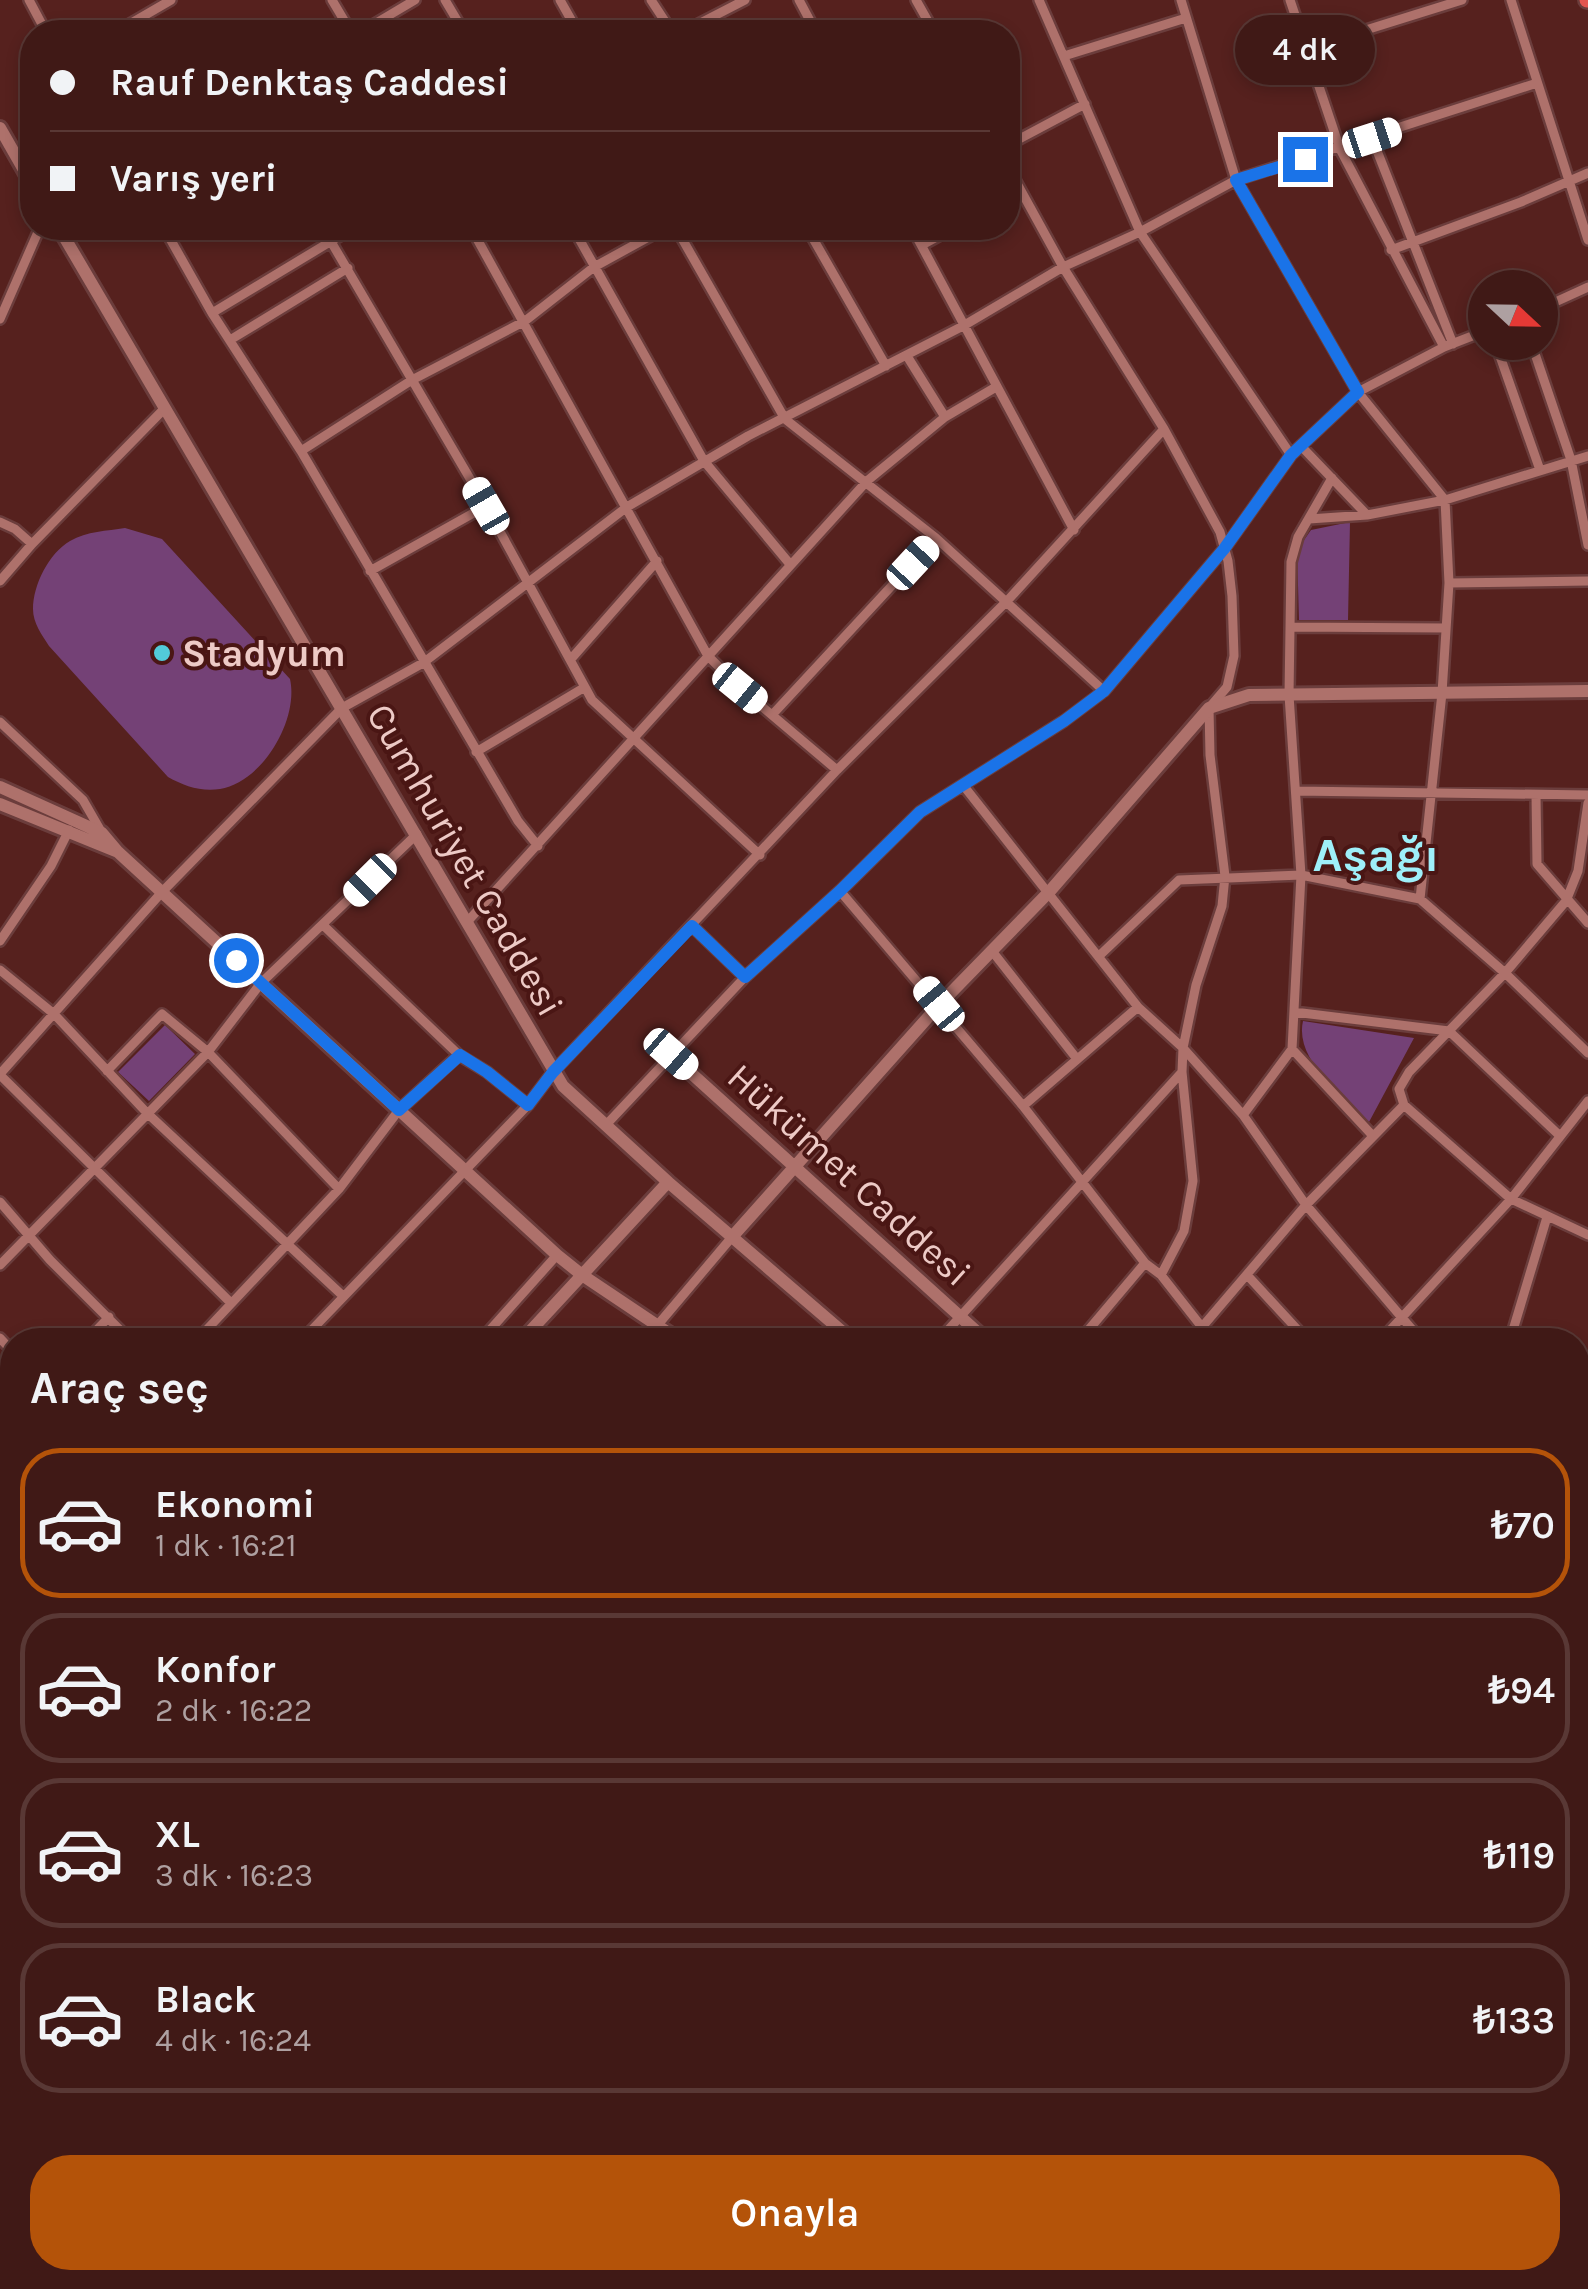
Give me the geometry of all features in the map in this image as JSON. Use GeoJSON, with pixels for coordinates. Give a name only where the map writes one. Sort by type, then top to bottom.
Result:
{"type":"FeatureCollection","features":[{"type":"Feature","properties":{"kind":"street"},"geometry":{"type":"LineString","coordinates":[[381,20],[415,0]]}},
{"type":"Feature","properties":{"kind":"street"},"geometry":{"type":"LineString","coordinates":[[704,20],[745,0]]}},
{"type":"Feature","properties":{"kind":"street"},"geometry":{"type":"LineString","coordinates":[[1040,0],[1140,232],[1291,455]]}},
{"type":"Feature","properties":{"kind":"street"},"geometry":{"type":"LineString","coordinates":[[1181,0],[1236,180],[1358,392],[1445,500],[1449,583],[1442,694],[1420,898]]}},
{"type":"Feature","properties":{"kind":"street"},"geometry":{"type":"LineString","coordinates":[[1290,0],[1340,149],[1391,250],[1448,345]]}},
{"type":"Feature","properties":{"kind":"street"},"geometry":{"type":"LineString","coordinates":[[1306,49],[1462,0]]}},
{"type":"Feature","properties":{"kind":"street"},"geometry":{"type":"LineString","coordinates":[[1512,0],[1588,240]]}},
{"type":"Feature","properties":{"kind":"street"},"geometry":{"type":"LineString","coordinates":[[136,20],[165,2]]}},
{"type":"Feature","properties":{"kind":"street"},"geometry":{"type":"LineString","coordinates":[[1064,56],[1186,18]]}},
{"type":"Feature","properties":{"kind":"street"},"geometry":{"type":"LineString","coordinates":[[232,1303],[0,1074],[162,892],[342,708],[423,663],[627,508],[704,461],[907,356],[1062,267],[1140,232],[1236,180],[1537,83]]}},
{"type":"Feature","properties":{"kind":"street"},"geometry":{"type":"LineString","coordinates":[[1020,139],[1084,104]]}},
{"type":"Feature","properties":{"kind":"street"},"geometry":{"type":"LineString","coordinates":[[0,128],[20,163]]}},
{"type":"Feature","properties":{"kind":"street"},"geometry":{"type":"LineString","coordinates":[[1372,138],[1448,345]]}},
{"type":"Feature","properties":{"kind":"street"},"geometry":{"type":"LineString","coordinates":[[1391,250],[1588,173]]}},
{"type":"Feature","properties":{"kind":"street"},"geometry":{"type":"LineString","coordinates":[[654,1328],[795,1164],[939,1004],[1050,891],[1227,687],[1234,656],[1232,596],[1220,532],[1164,428],[1062,267],[1020,190]]}},
{"type":"Feature","properties":{"kind":"street"},"geometry":{"type":"LineString","coordinates":[[0,319],[35,240]]}},
{"type":"Feature","properties":{"kind":"street","name":"Cumhuriyet Caddesi"},"geometry":{"type":"LineString","coordinates":[[66,240],[553,1072],[573,1098],[838,1328]]}},
{"type":"Feature","properties":{"kind":"street"},"geometry":{"type":"LineString","coordinates":[[171,240],[212,313],[301,450],[476,752],[538,846]]}},
{"type":"Feature","properties":{"kind":"street"},"geometry":{"type":"LineString","coordinates":[[212,313],[332,240],[486,506],[592,700],[760,855]]}},
{"type":"Feature","properties":{"kind":"street"},"geometry":{"type":"LineString","coordinates":[[478,240],[708,656],[837,770]]}},
{"type":"Feature","properties":{"kind":"street"},"geometry":{"type":"LineString","coordinates":[[580,240],[704,461],[789,563]]}},
{"type":"Feature","properties":{"kind":"street"},"geometry":{"type":"LineString","coordinates":[[301,450],[412,380],[525,321],[594,266],[643,240]]}},
{"type":"Feature","properties":{"kind":"street"},"geometry":{"type":"LineString","coordinates":[[683,240],[785,419],[936,538],[1104,691]]}},
{"type":"Feature","properties":{"kind":"street"},"geometry":{"type":"LineString","coordinates":[[814,240],[886,366]]}},
{"type":"Feature","properties":{"kind":"street"},"geometry":{"type":"LineString","coordinates":[[919,240],[1074,530]]}},
{"type":"Feature","properties":{"kind":"street"},"geometry":{"type":"LineString","coordinates":[[922,245],[931,240]]}},
{"type":"Feature","properties":{"kind":"street"},"geometry":{"type":"LineString","coordinates":[[230,340],[348,268]]}},
{"type":"Feature","properties":{"kind":"street"},"geometry":{"type":"LineString","coordinates":[[1558,301],[1588,287]]}},
{"type":"Feature","properties":{"kind":"street"},"geometry":{"type":"LineString","coordinates":[[605,1126],[745,977],[920,812],[1064,721],[1104,691],[1224,549],[1291,455],[1358,392],[1468,337]]}},
{"type":"Feature","properties":{"kind":"street"},"geometry":{"type":"LineString","coordinates":[[907,356],[945,417]]}},
{"type":"Feature","properties":{"kind":"street"},"geometry":{"type":"LineString","coordinates":[[1501,360],[1540,470]]}},
{"type":"Feature","properties":{"kind":"street"},"geometry":{"type":"LineString","coordinates":[[1537,360],[1571,460],[1588,545]]}},
{"type":"Feature","properties":{"kind":"street"},"geometry":{"type":"LineString","coordinates":[[468,921],[867,481],[945,417],[996,387]]}},
{"type":"Feature","properties":{"kind":"street"},"geometry":{"type":"LineString","coordinates":[[0,581],[164,409]]}},
{"type":"Feature","properties":{"kind":"street"},"geometry":{"type":"LineString","coordinates":[[315,1328],[342,1295],[528,1105],[553,1072],[837,770],[1008,600],[1164,428]]}},
{"type":"Feature","properties":{"kind":"street"},"geometry":{"type":"LineString","coordinates":[[1301,446],[1367,515]]}},
{"type":"Feature","properties":{"kind":"street"},"geometry":{"type":"LineString","coordinates":[[1309,519],[1367,515],[1445,500],[1588,456]]}},
{"type":"Feature","properties":{"kind":"street"},"geometry":{"type":"LineString","coordinates":[[1243,1115],[1292,1049],[1301,874],[1289,695],[1292,555],[1332,478]]}},
{"type":"Feature","properties":{"kind":"street"},"geometry":{"type":"LineString","coordinates":[[370,572],[486,506]]}},
{"type":"Feature","properties":{"kind":"street"},"geometry":{"type":"LineString","coordinates":[[0,522],[32,544]]}},
{"type":"Feature","properties":{"kind":"street"},"geometry":{"type":"LineString","coordinates":[[772,715],[936,538]]}},
{"type":"Feature","properties":{"kind":"street"},"geometry":{"type":"LineString","coordinates":[[571,659],[657,560]]}},
{"type":"Feature","properties":{"kind":"street"},"geometry":{"type":"LineString","coordinates":[[1449,583],[1588,582]]}},
{"type":"Feature","properties":{"kind":"street"},"geometry":{"type":"LineString","coordinates":[[1290,627],[1446,628]]}},
{"type":"Feature","properties":{"kind":"street"},"geometry":{"type":"LineString","coordinates":[[476,752],[585,686]]}},
{"type":"Feature","properties":{"kind":"street"},"geometry":{"type":"LineString","coordinates":[[1209,708],[1249,696],[1588,691]]}},
{"type":"Feature","properties":{"kind":"street"},"geometry":{"type":"LineString","coordinates":[[1162,1275],[1184,1231],[1193,1181],[1182,1048],[1196,985],[1222,906],[1226,876],[1210,755],[1209,708]]}},
{"type":"Feature","properties":{"kind":"street"},"geometry":{"type":"LineString","coordinates":[[0,722],[83,800],[118,852],[557,1255],[661,1328]]}},
{"type":"Feature","properties":{"kind":"street"},"geometry":{"type":"LineString","coordinates":[[963,785],[1138,1007],[1243,1115],[1306,1205],[1410,1328]]}},
{"type":"Feature","properties":{"kind":"street"},"geometry":{"type":"LineString","coordinates":[[0,787],[102,833]]}},
{"type":"Feature","properties":{"kind":"street"},"geometry":{"type":"LineString","coordinates":[[1296,791],[1588,795]]}},
{"type":"Feature","properties":{"kind":"street"},"geometry":{"type":"LineString","coordinates":[[1536,795],[1537,864],[1588,923]]}},
{"type":"Feature","properties":{"kind":"street"},"geometry":{"type":"LineString","coordinates":[[1588,803],[1578,871],[1566,900],[1505,973],[1410,1072],[1399,1089],[1404,1105],[1511,1199],[1588,1235]]}},
{"type":"Feature","properties":{"kind":"street"},"geometry":{"type":"LineString","coordinates":[[0,804],[118,852]]}},
{"type":"Feature","properties":{"kind":"street"},"geometry":{"type":"LineString","coordinates":[[0,942],[52,866],[65,833],[78,821]]}},
{"type":"Feature","properties":{"kind":"street"},"geometry":{"type":"LineString","coordinates":[[0,1265],[208,1052],[261,983],[417,834]]}},
{"type":"Feature","properties":{"kind":"street"},"geometry":{"type":"LineString","coordinates":[[1098,956],[1179,880],[1301,874],[1420,898],[1588,1052]]}},
{"type":"Feature","properties":{"kind":"street"},"geometry":{"type":"LineString","coordinates":[[840,891],[939,1004],[1145,1263],[1162,1275],[1200,1328],[1306,1205],[1404,1105]]}},
{"type":"Feature","properties":{"kind":"street"},"geometry":{"type":"LineString","coordinates":[[324,926],[460,1055],[528,1105]]}},
{"type":"Feature","properties":{"kind":"street"},"geometry":{"type":"LineString","coordinates":[[692,926],[745,977]]}},
{"type":"Feature","properties":{"kind":"street"},"geometry":{"type":"LineString","coordinates":[[992,951],[1077,1059]]}},
{"type":"Feature","properties":{"kind":"street"},"geometry":{"type":"LineString","coordinates":[[0,970],[54,1014],[147,1113],[342,1295]]}},
{"type":"Feature","properties":{"kind":"street"},"geometry":{"type":"LineString","coordinates":[[1023,1106],[1138,1007]]}},
{"type":"Feature","properties":{"kind":"street"},"geometry":{"type":"LineString","coordinates":[[1294,1012],[1449,1031],[1558,1136]]}},
{"type":"Feature","properties":{"kind":"street"},"geometry":{"type":"LineString","coordinates":[[107,1071],[162,1014],[208,1052],[338,1189]]}},
{"type":"Feature","properties":{"kind":"street"},"geometry":{"type":"LineString","coordinates":[[1292,1049],[1373,1136]]}},
{"type":"Feature","properties":{"kind":"street","name":"Hükümet Caddesi"},"geometry":{"type":"LineString","coordinates":[[671,1054],[973,1328]]}},
{"type":"Feature","properties":{"kind":"street"},"geometry":{"type":"LineString","coordinates":[[208,1328],[338,1189],[399,1110],[460,1055]]}},
{"type":"Feature","properties":{"kind":"street"},"geometry":{"type":"LineString","coordinates":[[950,1328],[1182,1072]]}},
{"type":"Feature","properties":{"kind":"street"},"geometry":{"type":"LineString","coordinates":[[1391,1328],[1511,1199],[1588,1101]]}},
{"type":"Feature","properties":{"kind":"street"},"geometry":{"type":"LineString","coordinates":[[533,1328],[668,1182]]}},
{"type":"Feature","properties":{"kind":"street"},"geometry":{"type":"LineString","coordinates":[[0,1202],[119,1328]]}},
{"type":"Feature","properties":{"kind":"street"},"geometry":{"type":"LineString","coordinates":[[1514,1328],[1547,1217]]}},
{"type":"Feature","properties":{"kind":"street"},"geometry":{"type":"LineString","coordinates":[[492,1328],[557,1255]]}},
{"type":"Feature","properties":{"kind":"street"},"geometry":{"type":"LineString","coordinates":[[1090,1328],[1145,1263]]}},
{"type":"Feature","properties":{"kind":"street"},"geometry":{"type":"LineString","coordinates":[[1248,1276],[1296,1328]]}},
{"type":"Feature","properties":{"kind":"street"},"geometry":{"type":"LineString","coordinates":[[98,1328],[109,1317]]}},
{"type":"Feature","properties":{"kind":"shaded area"},"geometry":{"type":"Polygon","coordinates":[[[1350,522],[1348,620],[1299,620],[1297,550],[1311,530],[1350,522]]]}},
{"type":"Feature","properties":{"kind":"shaded area","name":"Stadyum"},"geometry":{"type":"Polygon","coordinates":[[[125,528],[162,539],[290,679],[289,712],[283,730],[263,762],[236,784],[206,790],[168,777],[49,646],[36,624],[36,590],[55,553],[83,535],[125,528]]]}},
{"type":"Feature","properties":{"kind":"shaded area"},"geometry":{"type":"Polygon","coordinates":[[[1303,1021],[1414,1038],[1369,1122],[1313,1064],[1302,1036],[1303,1021]]]}},
{"type":"Feature","properties":{"kind":"shaded area"},"geometry":{"type":"Polygon","coordinates":[[[165,1025],[195,1054],[149,1101],[118,1072],[165,1025]]]}},
{"type":"Feature","properties":{"kind":"place","name":"Stadyum"},"geometry":{"type":"Point","coordinates":[162,653]}},
{"type":"Feature","properties":{"kind":"district","name":"Aşağı"},"geometry":{"type":"Point","coordinates":[1376,855]}},
{"type":"Feature","properties":{"kind":"route"},"geometry":{"type":"LineString","coordinates":[[236,960],[399,1110],[460,1055],[528,1105],[553,1072],[692,926],[745,977],[920,812],[1064,721],[1104,691],[1224,549],[1291,455],[1358,392],[1236,180],[1305,159]]}}]}
